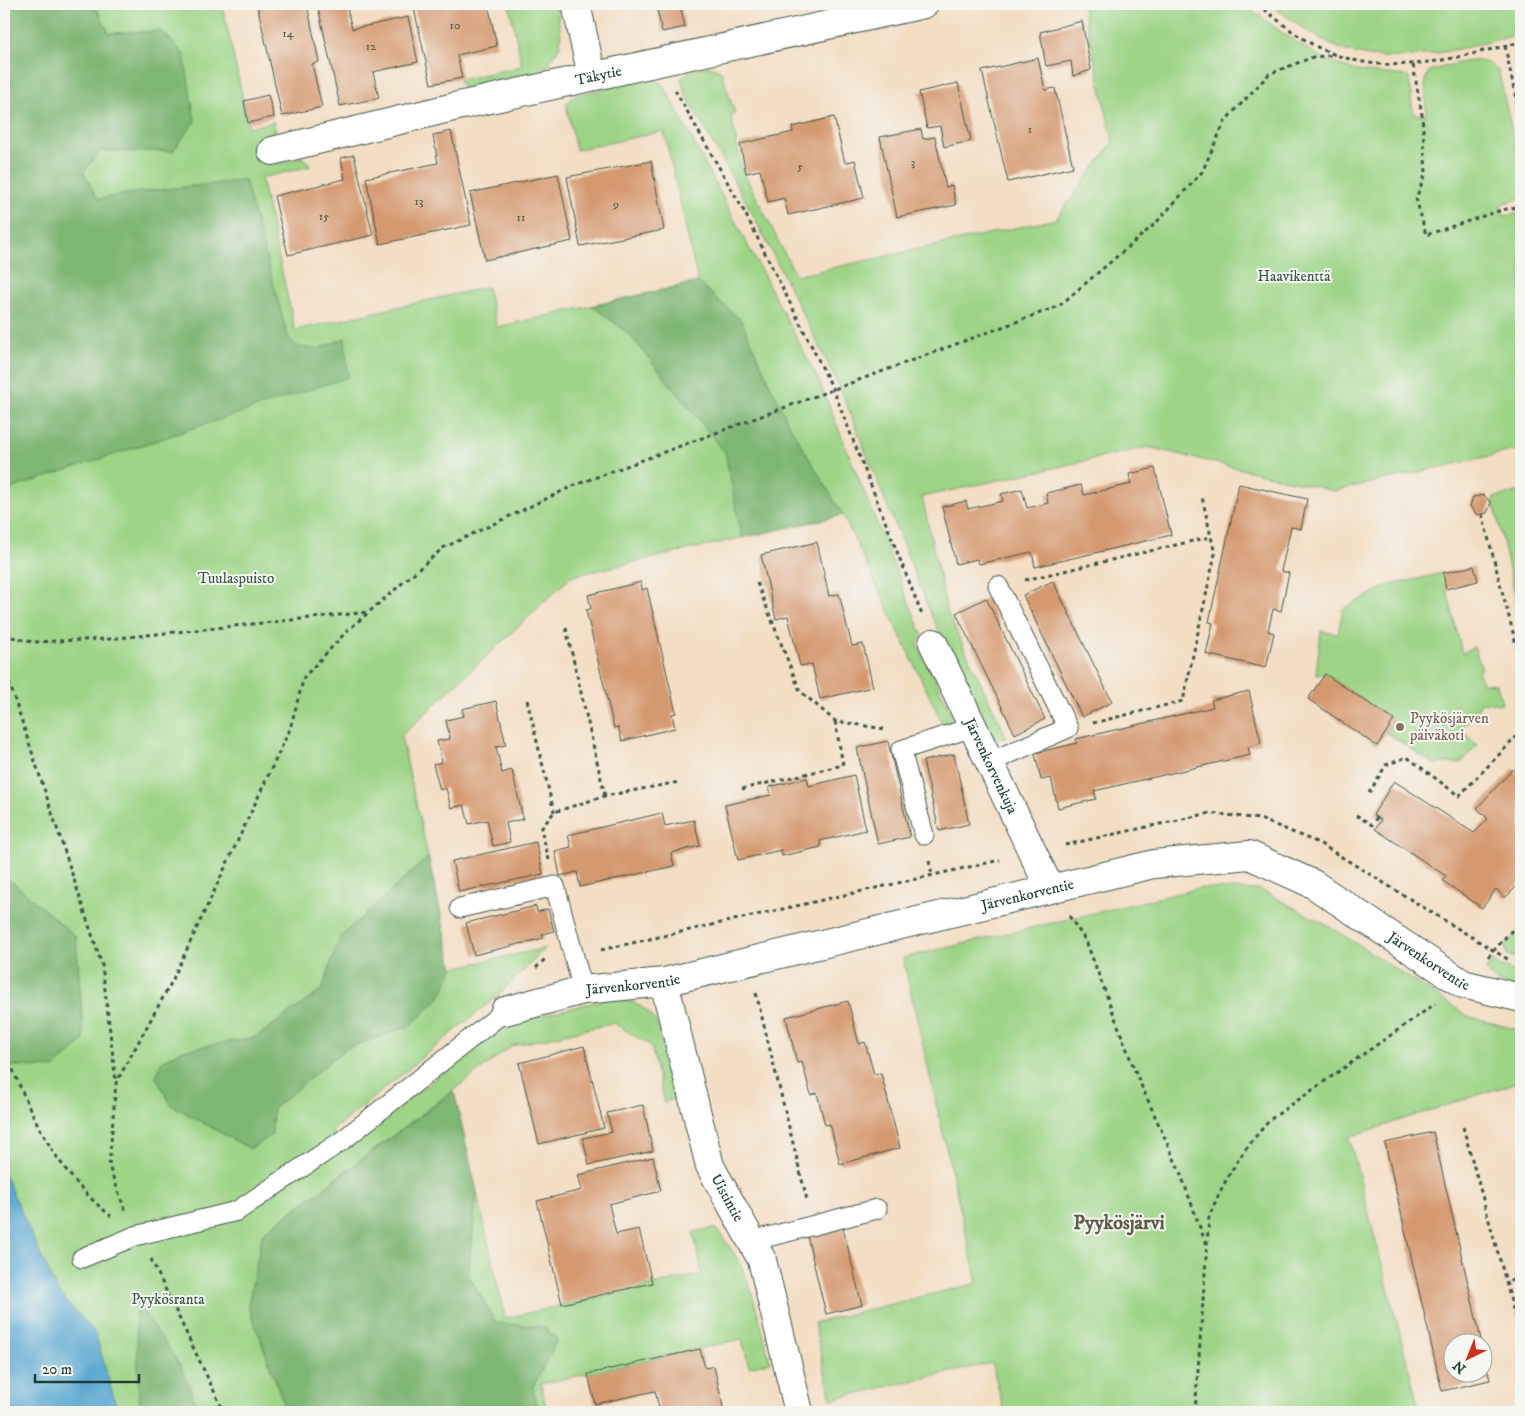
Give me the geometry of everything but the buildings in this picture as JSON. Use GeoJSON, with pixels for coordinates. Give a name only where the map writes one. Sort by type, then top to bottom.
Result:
{"type":"FeatureCollection","features":[{"type":"Feature","properties":{"kind":"street"},"geometry":{"type":"LineString","coordinates":[[576,4],[592,76]]}},
{"type":"Feature","properties":{"kind":"street","name":"Täkytie"},"geometry":{"type":"LineString","coordinates":[[272,150],[592,76],[924,4]]}},
{"type":"Feature","properties":{"kind":"street","name":"Järvenkorvenkuja"},"geometry":{"type":"LineString","coordinates":[[933,644],[1050,888]]}},
{"type":"Feature","properties":{"kind":"street","name":"Järvenkorventie"},"geometry":{"type":"LineString","coordinates":[[505,1011],[584,990],[664,982],[1154,864],[1249,855],[1313,884],[1464,984],[1521,998]]}},
{"type":"Feature","properties":{"kind":"street","name":"Uistintie"},"geometry":{"type":"LineString","coordinates":[[664,982],[710,1166],[762,1260],[798,1412]]}},
{"type":"Feature","properties":{"kind":"lane"},"geometry":{"type":"LineString","coordinates":[[990,762],[1068,728],[998,586]]}},
{"type":"Feature","properties":{"kind":"lane"},"geometry":{"type":"LineString","coordinates":[[924,835],[901,750],[973,728]]}},
{"type":"Feature","properties":{"kind":"lane"},"geometry":{"type":"LineString","coordinates":[[460,908],[555,886],[584,990]]}},
{"type":"Feature","properties":{"kind":"lane"},"geometry":{"type":"LineString","coordinates":[[82,1258],[135,1236],[237,1211],[343,1140],[505,1011]]}},
{"type":"Feature","properties":{"kind":"lane"},"geometry":{"type":"LineString","coordinates":[[752,1240],[877,1209]]}},
{"type":"Feature","properties":{"kind":"path"},"geometry":{"type":"LineString","coordinates":[[1258,4],[1289,29],[1335,55],[1358,62],[1383,66],[1413,65],[1521,42]]}},
{"type":"Feature","properties":{"kind":"path"},"geometry":{"type":"LineString","coordinates":[[1505,46],[1521,123]]}},
{"type":"Feature","properties":{"kind":"path"},"geometry":{"type":"LineString","coordinates":[[116,1083],[172,981],[290,729],[304,677],[347,631],[443,548],[575,485],[1059,306],[1154,224],[1202,172],[1225,121],[1269,74],[1313,57],[1335,55]]}},
{"type":"Feature","properties":{"kind":"path"},"geometry":{"type":"LineString","coordinates":[[658,62],[745,213],[833,388],[933,644]]}},
{"type":"Feature","properties":{"kind":"path"},"geometry":{"type":"LineString","coordinates":[[1413,65],[1422,115],[1426,174],[1416,198],[1426,235],[1502,210],[1521,206]]}},
{"type":"Feature","properties":{"kind":"path"},"geometry":{"type":"LineString","coordinates":[[1068,728],[1183,701],[1214,554],[1202,497]]}},
{"type":"Feature","properties":{"kind":"path"},"geometry":{"type":"LineString","coordinates":[[1482,514],[1521,663]]}},
{"type":"Feature","properties":{"kind":"path"},"geometry":{"type":"LineString","coordinates":[[998,586],[1210,537]]}},
{"type":"Feature","properties":{"kind":"path"},"geometry":{"type":"LineString","coordinates":[[757,583],[800,691],[835,721],[894,731],[901,750]]}},
{"type":"Feature","properties":{"kind":"path"},"geometry":{"type":"LineString","coordinates":[[4,635],[32,642],[108,639],[370,612]]}},
{"type":"Feature","properties":{"kind":"path"},"geometry":{"type":"LineString","coordinates":[[566,628],[606,796]]}},
{"type":"Feature","properties":{"kind":"path"},"geometry":{"type":"LineString","coordinates":[[4,667],[102,965],[116,1083],[109,1166],[135,1236]]}},
{"type":"Feature","properties":{"kind":"path"},"geometry":{"type":"LineString","coordinates":[[527,700],[554,812]]}},
{"type":"Feature","properties":{"kind":"path"},"geometry":{"type":"LineString","coordinates":[[742,789],[843,765],[835,721]]}},
{"type":"Feature","properties":{"kind":"path"},"geometry":{"type":"LineString","coordinates":[[1370,793],[1386,765],[1407,757],[1459,796],[1521,732]]}},
{"type":"Feature","properties":{"kind":"path"},"geometry":{"type":"LineString","coordinates":[[555,886],[541,829],[554,812],[606,796],[678,782]]}},
{"type":"Feature","properties":{"kind":"path"},"geometry":{"type":"LineString","coordinates":[[1356,815],[1372,825],[1377,817]]}},
{"type":"Feature","properties":{"kind":"path"},"geometry":{"type":"LineString","coordinates":[[1050,888],[1086,941],[1137,1076],[1180,1172],[1207,1246]]}},
{"type":"Feature","properties":{"kind":"path"},"geometry":{"type":"LineString","coordinates":[[1195,1412],[1209,1217],[1219,1191],[1234,1164],[1250,1141],[1271,1119],[1464,984],[1521,920]]}},
{"type":"Feature","properties":{"kind":"path"},"geometry":{"type":"LineString","coordinates":[[749,961],[813,1225]]}},
{"type":"Feature","properties":{"kind":"path"},"geometry":{"type":"LineString","coordinates":[[4,1047],[30,1111],[61,1165],[105,1212],[135,1236],[154,1262],[224,1412]]}},
{"type":"Feature","properties":{"kind":"path"},"geometry":{"type":"LineString","coordinates":[[1463,1127],[1521,1340]]}},
{"type":"Feature","properties":{"kind":"path"},"geometry":{"type":"LineString","coordinates":[[1506,1282],[1521,1278]]}},
{"type":"Feature","properties":{"kind":"green space"},"geometry":{"type":"Polygon","coordinates":[[[4,4],[94,4],[109,33],[162,31],[184,54],[195,121],[173,151],[101,151],[83,172],[98,199],[245,180],[288,337],[298,347],[318,349],[345,338],[348,377],[4,491],[4,4]]]}},
{"type":"Feature","properties":{"kind":"green space","name":"Tuulaspuisto"},"geometry":{"type":"Polygon","coordinates":[[[94,4],[222,4],[249,127],[274,122],[276,133],[272,131],[269,137],[274,161],[278,164],[303,157],[311,166],[261,178],[295,330],[487,287],[497,327],[698,282],[664,131],[576,150],[567,109],[567,103],[573,96],[650,78],[660,82],[670,97],[819,381],[923,637],[917,643],[952,714],[950,722],[944,727],[843,515],[572,576],[401,736],[453,968],[546,948],[500,994],[332,1131],[344,1151],[477,1045],[504,1028],[518,1021],[611,998],[637,1004],[653,1017],[668,1059],[676,1098],[664,1103],[651,1046],[614,1023],[512,1046],[263,1233],[248,1305],[287,1412],[118,1412],[95,1333],[57,1291],[4,1174],[4,1065],[54,1068],[76,937],[4,875],[4,395],[245,180],[116,196],[98,200],[83,171],[101,151],[173,151],[162,31],[109,33],[94,4]]]}},
{"type":"Feature","properties":{"kind":"green space"},"geometry":{"type":"Polygon","coordinates":[[[509,4],[556,4],[561,36],[560,46],[549,64],[542,70],[464,90],[459,80],[522,66],[509,4]]]}},
{"type":"Feature","properties":{"kind":"green space","name":"Haavikenttä"},"geometry":{"type":"Polygon","coordinates":[[[1082,4],[1108,4],[1130,11],[1148,4],[1244,4],[1285,35],[1325,60],[1356,71],[1406,76],[1409,78],[1413,114],[1426,115],[1425,80],[1429,71],[1467,61],[1485,62],[1493,66],[1499,73],[1521,173],[1521,198],[1501,204],[1504,216],[1521,213],[1521,449],[1334,491],[1148,447],[922,497],[948,614],[1007,738],[994,739],[932,617],[840,388],[751,211],[685,93],[681,79],[694,69],[712,67],[721,71],[735,114],[731,115],[742,169],[796,276],[1056,219],[1113,142],[1082,4]]]}},
{"type":"Feature","properties":{"kind":"green space"},"geometry":{"type":"Polygon","coordinates":[[[1270,4],[1521,4],[1521,34],[1427,55],[1379,57],[1356,53],[1325,42],[1270,4]]]}},
{"type":"Feature","properties":{"kind":"green space"},"geometry":{"type":"Polygon","coordinates":[[[698,282],[741,320],[788,423],[843,515],[742,538],[725,452],[629,334],[592,306],[698,282]]]}},
{"type":"Feature","properties":{"kind":"green space"},"geometry":{"type":"Polygon","coordinates":[[[1521,491],[1521,622],[1493,498],[1521,491]]]}},
{"type":"Feature","properties":{"kind":"green space"},"geometry":{"type":"Polygon","coordinates":[[[1443,573],[1462,653],[1474,647],[1482,668],[1478,670],[1482,683],[1497,684],[1502,704],[1481,702],[1476,713],[1461,729],[1477,745],[1461,763],[1438,763],[1435,765],[1386,732],[1394,720],[1325,674],[1316,674],[1321,631],[1338,634],[1343,609],[1387,586],[1443,573]]]}},
{"type":"Feature","properties":{"kind":"green space"},"geometry":{"type":"Polygon","coordinates":[[[428,857],[453,968],[441,996],[410,1026],[345,1049],[273,1109],[272,1135],[250,1149],[171,1105],[156,1077],[162,1061],[183,1050],[256,1037],[322,990],[340,937],[428,857]]]}},
{"type":"Feature","properties":{"kind":"green space"},"geometry":{"type":"Polygon","coordinates":[[[4,875],[76,937],[84,1040],[54,1068],[4,1065],[4,875]]]}},
{"type":"Feature","properties":{"kind":"green space"},"geometry":{"type":"Polygon","coordinates":[[[1200,888],[1261,890],[1334,929],[1468,1016],[1521,1031],[1521,1081],[1349,1137],[1420,1412],[1004,1412],[992,1363],[831,1399],[814,1323],[977,1283],[903,958],[1200,888]]]}},
{"type":"Feature","properties":{"kind":"green space"},"geometry":{"type":"Polygon","coordinates":[[[1521,929],[1521,959],[1507,955],[1505,946],[1521,929]]]}},
{"type":"Feature","properties":{"kind":"green space"},"geometry":{"type":"Polygon","coordinates":[[[1493,961],[1500,966],[1521,973],[1521,990],[1500,983],[1491,977],[1486,969],[1493,961]]]}},
{"type":"Feature","properties":{"kind":"green space"},"geometry":{"type":"Polygon","coordinates":[[[454,1091],[477,1192],[468,1274],[496,1323],[544,1327],[557,1340],[533,1387],[539,1412],[287,1412],[248,1305],[263,1233],[454,1091]]]}},
{"type":"Feature","properties":{"kind":"green space"},"geometry":{"type":"Polygon","coordinates":[[[477,1192],[505,1318],[702,1274],[693,1232],[715,1228],[737,1258],[745,1274],[757,1309],[770,1362],[749,1367],[742,1339],[541,1384],[547,1412],[539,1412],[533,1387],[557,1339],[544,1327],[496,1323],[468,1274],[477,1192]]]}},
{"type":"Feature","properties":{"kind":"green space"},"geometry":{"type":"Polygon","coordinates":[[[135,1300],[180,1365],[200,1412],[140,1412],[135,1300]]]}},
{"type":"Feature","properties":{"kind":"water"},"geometry":{"type":"Polygon","coordinates":[[[4,1174],[57,1291],[95,1333],[118,1412],[4,1412],[4,1174]]]}},
{"type":"Feature","properties":{"kind":"place","name":"Pyykösjärven päiväkoti"},"geometry":{"type":"Point","coordinates":[1400,727]}},
{"type":"Feature","properties":{"kind":"district","name":"Pyykösjärvi"},"geometry":{"type":"Point","coordinates":[1119,1222]}},
{"type":"Feature","properties":{"kind":"park label","name":"Pyykösranta"},"geometry":{"type":"Point","coordinates":[168,1299]}}]}
